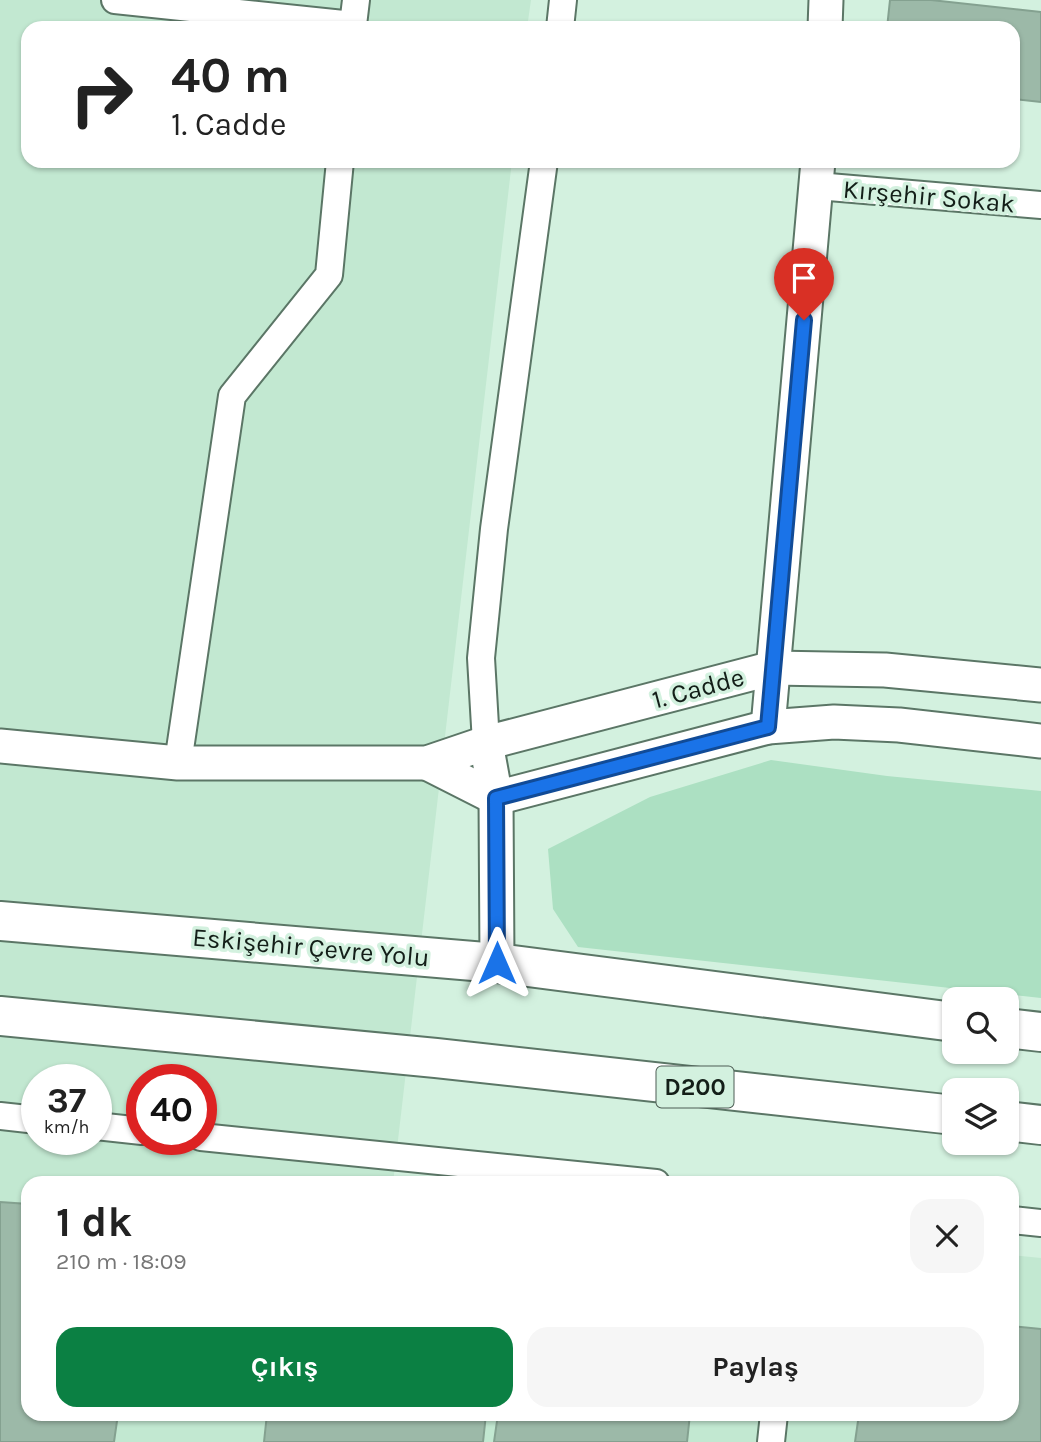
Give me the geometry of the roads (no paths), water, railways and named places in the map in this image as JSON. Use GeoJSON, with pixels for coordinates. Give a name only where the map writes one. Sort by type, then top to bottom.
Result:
{"type":"FeatureCollection","features":[{"type":"Feature","properties":{"kind":"highway","name":"Eskişehir Çevre Yolu"},"geometry":{"type":"LineString","coordinates":[[0,921],[497,963],[942,1019]]}},
{"type":"Feature","properties":{"kind":"highway","name":"D200"},"geometry":{"type":"LineString","coordinates":[[0,1016],[436,1058],[942,1114]]}},
{"type":"Feature","properties":{"kind":"highway"},"geometry":{"type":"LineString","coordinates":[[1019,1029],[1041,1032]]}},
{"type":"Feature","properties":{"kind":"highway"},"geometry":{"type":"LineString","coordinates":[[1019,1122],[1041,1125]]}},
{"type":"Feature","properties":{"kind":"street"},"geometry":{"type":"LineString","coordinates":[[115,0],[354,18]]}},
{"type":"Feature","properties":{"kind":"street"},"geometry":{"type":"LineString","coordinates":[[560,21],[563,0]]}},
{"type":"Feature","properties":{"kind":"street"},"geometry":{"type":"LineString","coordinates":[[825,21],[826,0]]}},
{"type":"Feature","properties":{"kind":"street"},"geometry":{"type":"LineString","coordinates":[[178,763],[232,396],[329,275],[339,168]]}},
{"type":"Feature","properties":{"kind":"street"},"geometry":{"type":"LineString","coordinates":[[497,963],[496,798],[485,743],[481,658],[488,581],[543,168]]}},
{"type":"Feature","properties":{"kind":"street"},"geometry":{"type":"LineString","coordinates":[[768,727],[817,174]]}},
{"type":"Feature","properties":{"kind":"street","name":"Kırşehir Sokak"},"geometry":{"type":"LineString","coordinates":[[817,174],[1041,205]]}},
{"type":"Feature","properties":{"kind":"street","name":"1. Cadde"},"geometry":{"type":"LineString","coordinates":[[427,763],[485,743],[773,668],[885,670],[1041,685]]}},
{"type":"Feature","properties":{"kind":"street","name":"1. Cadde"},"geometry":{"type":"LineString","coordinates":[[496,798],[768,727],[834,722],[899,724],[1041,741]]}},
{"type":"Feature","properties":{"kind":"street"},"geometry":{"type":"LineString","coordinates":[[0,746],[178,763],[427,763],[496,798]]}},
{"type":"Feature","properties":{"kind":"street"},"geometry":{"type":"LineString","coordinates":[[0,1116],[21,1118]]}},
{"type":"Feature","properties":{"kind":"street"},"geometry":{"type":"LineString","coordinates":[[217,1139],[587,1176]]}},
{"type":"Feature","properties":{"kind":"street"},"geometry":{"type":"LineString","coordinates":[[1019,1221],[1041,1223]]}},
{"type":"Feature","properties":{"kind":"street"},"geometry":{"type":"LineString","coordinates":[[771,1442],[773,1421]]}}]}
